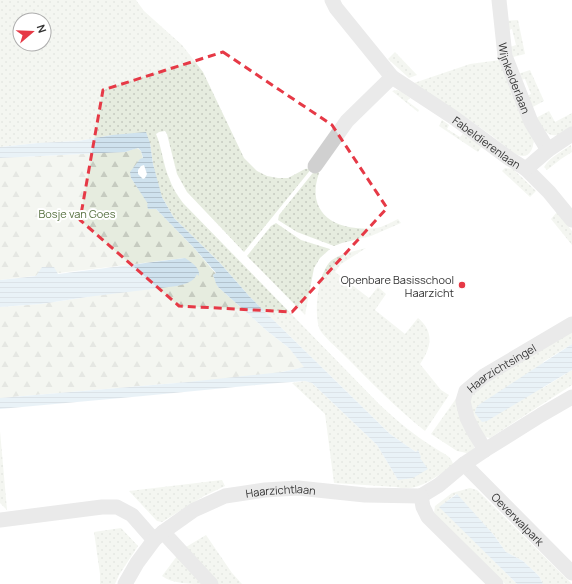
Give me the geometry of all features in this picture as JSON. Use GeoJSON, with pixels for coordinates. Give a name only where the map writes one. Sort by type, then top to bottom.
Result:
{"type":"FeatureCollection","features":[{"type":"Feature","properties":{"kind":"street","name":"Fabeldierenlaan"},"geometry":{"type":"LineString","coordinates":[[332,0],[336,8],[392,76],[526,169],[549,192],[572,220]]}},
{"type":"Feature","properties":{"kind":"street","name":"Wijnkelderlaan"},"geometry":{"type":"LineString","coordinates":[[499,0],[505,56],[531,122],[548,150]]}},
{"type":"Feature","properties":{"kind":"street"},"geometry":{"type":"LineString","coordinates":[[315,166],[347,120],[392,76]]}},
{"type":"Feature","properties":{"kind":"street"},"geometry":{"type":"LineString","coordinates":[[526,169],[548,150],[572,134]]}},
{"type":"Feature","properties":{"kind":"street","name":"Haarzichtsingel"},"geometry":{"type":"LineString","coordinates":[[485,450],[467,418],[463,401],[466,390],[484,376],[572,324]]}},
{"type":"Feature","properties":{"kind":"street"},"geometry":{"type":"LineString","coordinates":[[496,584],[428,517],[420,496],[439,485],[464,464],[485,450],[572,397]]}},
{"type":"Feature","properties":{"kind":"street","name":"Oeverwalpark"},"geometry":{"type":"LineString","coordinates":[[464,464],[572,574]]}},
{"type":"Feature","properties":{"kind":"street","name":"Haarzichtlaan"},"geometry":{"type":"LineString","coordinates":[[125,584],[137,563],[158,536],[194,510],[225,496],[264,490],[298,488],[365,495],[420,496]]}},
{"type":"Feature","properties":{"kind":"street"},"geometry":{"type":"LineString","coordinates":[[0,520],[102,507],[117,507],[132,515],[158,536],[211,584]]}},
{"type":"Feature","properties":{"kind":"highlighted area"},"geometry":{"type":"Polygon","coordinates":[[[223,52],[332,125],[387,208],[292,312],[179,306],[80,220],[103,90],[223,52]]]}},
{"type":"Feature","properties":{"kind":"green space"},"geometry":{"type":"Polygon","coordinates":[[[0,0],[136,0],[144,11],[182,45],[203,72],[244,158],[257,171],[267,176],[288,178],[305,169],[312,168],[244,252],[187,192],[177,174],[167,134],[165,131],[159,132],[156,134],[165,167],[172,185],[183,203],[379,404],[414,434],[449,457],[453,464],[451,467],[432,480],[411,488],[334,483],[325,414],[292,383],[305,381],[312,383],[377,445],[398,480],[420,457],[418,451],[416,452],[390,434],[250,297],[220,263],[174,218],[162,197],[158,186],[150,143],[112,135],[78,141],[0,147],[0,0]]]}},
{"type":"Feature","properties":{"kind":"green space"},"geometry":{"type":"Polygon","coordinates":[[[518,20],[525,54],[513,57],[510,47],[516,45],[512,29],[507,30],[505,21],[518,20]]]}},
{"type":"Feature","properties":{"kind":"green space"},"geometry":{"type":"Polygon","coordinates":[[[395,52],[417,75],[409,78],[388,59],[395,52]]]}},
{"type":"Feature","properties":{"kind":"green space"},"geometry":{"type":"Polygon","coordinates":[[[500,60],[533,136],[533,147],[529,154],[526,155],[522,156],[514,153],[492,136],[414,83],[470,64],[500,60]]]}},
{"type":"Feature","properties":{"kind":"green space"},"geometry":{"type":"Polygon","coordinates":[[[530,70],[544,101],[531,108],[527,96],[531,94],[525,79],[520,80],[518,74],[530,70]]]}},
{"type":"Feature","properties":{"kind":"green space"},"geometry":{"type":"Polygon","coordinates":[[[397,90],[410,98],[407,101],[419,110],[418,112],[392,91],[397,90]]]}},
{"type":"Feature","properties":{"kind":"green space"},"geometry":{"type":"Polygon","coordinates":[[[549,111],[555,122],[572,113],[572,129],[559,135],[551,135],[547,133],[536,118],[549,111]]]}},
{"type":"Feature","properties":{"kind":"green space"},"geometry":{"type":"Polygon","coordinates":[[[442,120],[449,125],[447,129],[460,137],[463,134],[482,146],[478,152],[439,126],[442,120]]]}},
{"type":"Feature","properties":{"kind":"green space"},"geometry":{"type":"Polygon","coordinates":[[[571,145],[572,152],[547,170],[544,167],[553,157],[571,145]]]}},
{"type":"Feature","properties":{"kind":"green space","name":"Bosje van Goes"},"geometry":{"type":"Polygon","coordinates":[[[137,148],[141,151],[143,159],[131,178],[149,204],[148,209],[156,209],[195,249],[216,274],[213,275],[218,287],[267,331],[289,348],[305,367],[224,384],[188,382],[0,398],[0,307],[41,304],[87,297],[185,258],[0,280],[0,158],[125,152],[137,148]]]}},
{"type":"Feature","properties":{"kind":"green space"},"geometry":{"type":"Polygon","coordinates":[[[505,168],[513,169],[536,191],[530,197],[502,171],[505,168]]]}},
{"type":"Feature","properties":{"kind":"green space"},"geometry":{"type":"Polygon","coordinates":[[[316,169],[319,173],[316,184],[317,203],[321,211],[327,217],[345,226],[365,229],[381,227],[398,219],[401,223],[371,236],[334,246],[297,232],[278,220],[279,215],[316,169]]]}},
{"type":"Feature","properties":{"kind":"green space"},"geometry":{"type":"Polygon","coordinates":[[[557,212],[572,231],[572,245],[551,219],[557,212]]]}},
{"type":"Feature","properties":{"kind":"green space"},"geometry":{"type":"Polygon","coordinates":[[[276,223],[301,240],[330,249],[320,258],[314,268],[305,315],[247,256],[271,226],[276,223]]]}},
{"type":"Feature","properties":{"kind":"green space"},"geometry":{"type":"Polygon","coordinates":[[[366,248],[341,264],[335,272],[369,298],[378,287],[386,294],[375,310],[405,334],[418,318],[427,329],[430,340],[429,346],[420,364],[441,390],[449,395],[425,431],[383,394],[327,339],[320,330],[317,304],[323,273],[332,260],[349,252],[366,248]]]}},
{"type":"Feature","properties":{"kind":"green space"},"geometry":{"type":"Polygon","coordinates":[[[572,328],[572,344],[543,362],[543,388],[572,370],[572,385],[490,438],[480,436],[468,399],[470,394],[572,328]]]}},
{"type":"Feature","properties":{"kind":"green space"},"geometry":{"type":"Polygon","coordinates":[[[460,393],[475,450],[467,453],[457,451],[431,434],[460,393]]]}},
{"type":"Feature","properties":{"kind":"green space"},"geometry":{"type":"Polygon","coordinates":[[[0,431],[7,510],[0,503],[0,431]]]}},
{"type":"Feature","properties":{"kind":"green space"},"geometry":{"type":"Polygon","coordinates":[[[222,480],[225,486],[204,496],[162,522],[157,521],[129,491],[222,480]]]}},
{"type":"Feature","properties":{"kind":"green space"},"geometry":{"type":"Polygon","coordinates":[[[470,488],[477,490],[572,584],[543,584],[539,576],[523,561],[506,552],[493,534],[456,494],[440,507],[517,584],[505,584],[434,513],[435,506],[452,493],[470,488]]]}},
{"type":"Feature","properties":{"kind":"green space"},"geometry":{"type":"Polygon","coordinates":[[[121,528],[138,546],[119,575],[115,584],[100,584],[94,532],[121,528]]]}},
{"type":"Feature","properties":{"kind":"green space"},"geometry":{"type":"Polygon","coordinates":[[[206,535],[232,573],[242,584],[218,584],[186,547],[206,535]]]}},
{"type":"Feature","properties":{"kind":"green space"},"geometry":{"type":"Polygon","coordinates":[[[177,556],[204,584],[188,584],[171,581],[162,576],[177,556]]]}},
{"type":"Feature","properties":{"kind":"water"},"geometry":{"type":"Polygon","coordinates":[[[146,132],[150,143],[153,164],[162,197],[174,218],[220,263],[250,297],[390,434],[416,452],[418,450],[421,457],[420,458],[428,469],[413,478],[398,480],[377,445],[312,383],[305,381],[0,409],[0,398],[188,382],[282,372],[304,367],[289,348],[267,331],[218,287],[213,275],[216,273],[156,209],[148,209],[148,204],[131,178],[130,172],[140,159],[143,158],[141,151],[138,148],[125,152],[0,158],[0,147],[78,141],[112,135],[146,132]],[[144,165],[141,166],[138,170],[138,174],[143,179],[147,174],[144,165]]]}},
{"type":"Feature","properties":{"kind":"water"},"geometry":{"type":"Polygon","coordinates":[[[185,258],[197,268],[199,276],[197,274],[191,281],[177,286],[41,304],[0,307],[0,280],[36,276],[42,267],[54,267],[58,274],[185,258]]]}},
{"type":"Feature","properties":{"kind":"water"},"geometry":{"type":"Polygon","coordinates":[[[572,344],[572,370],[487,421],[482,422],[475,413],[476,408],[480,404],[572,344]]]}},
{"type":"Feature","properties":{"kind":"water"},"geometry":{"type":"Polygon","coordinates":[[[457,494],[493,534],[506,552],[523,561],[539,576],[543,584],[517,584],[439,507],[457,494]]]}},
{"type":"Feature","properties":{"kind":"place","name":"Openbare Basisschool Haarzicht"},"geometry":{"type":"Point","coordinates":[462,285]}}]}
